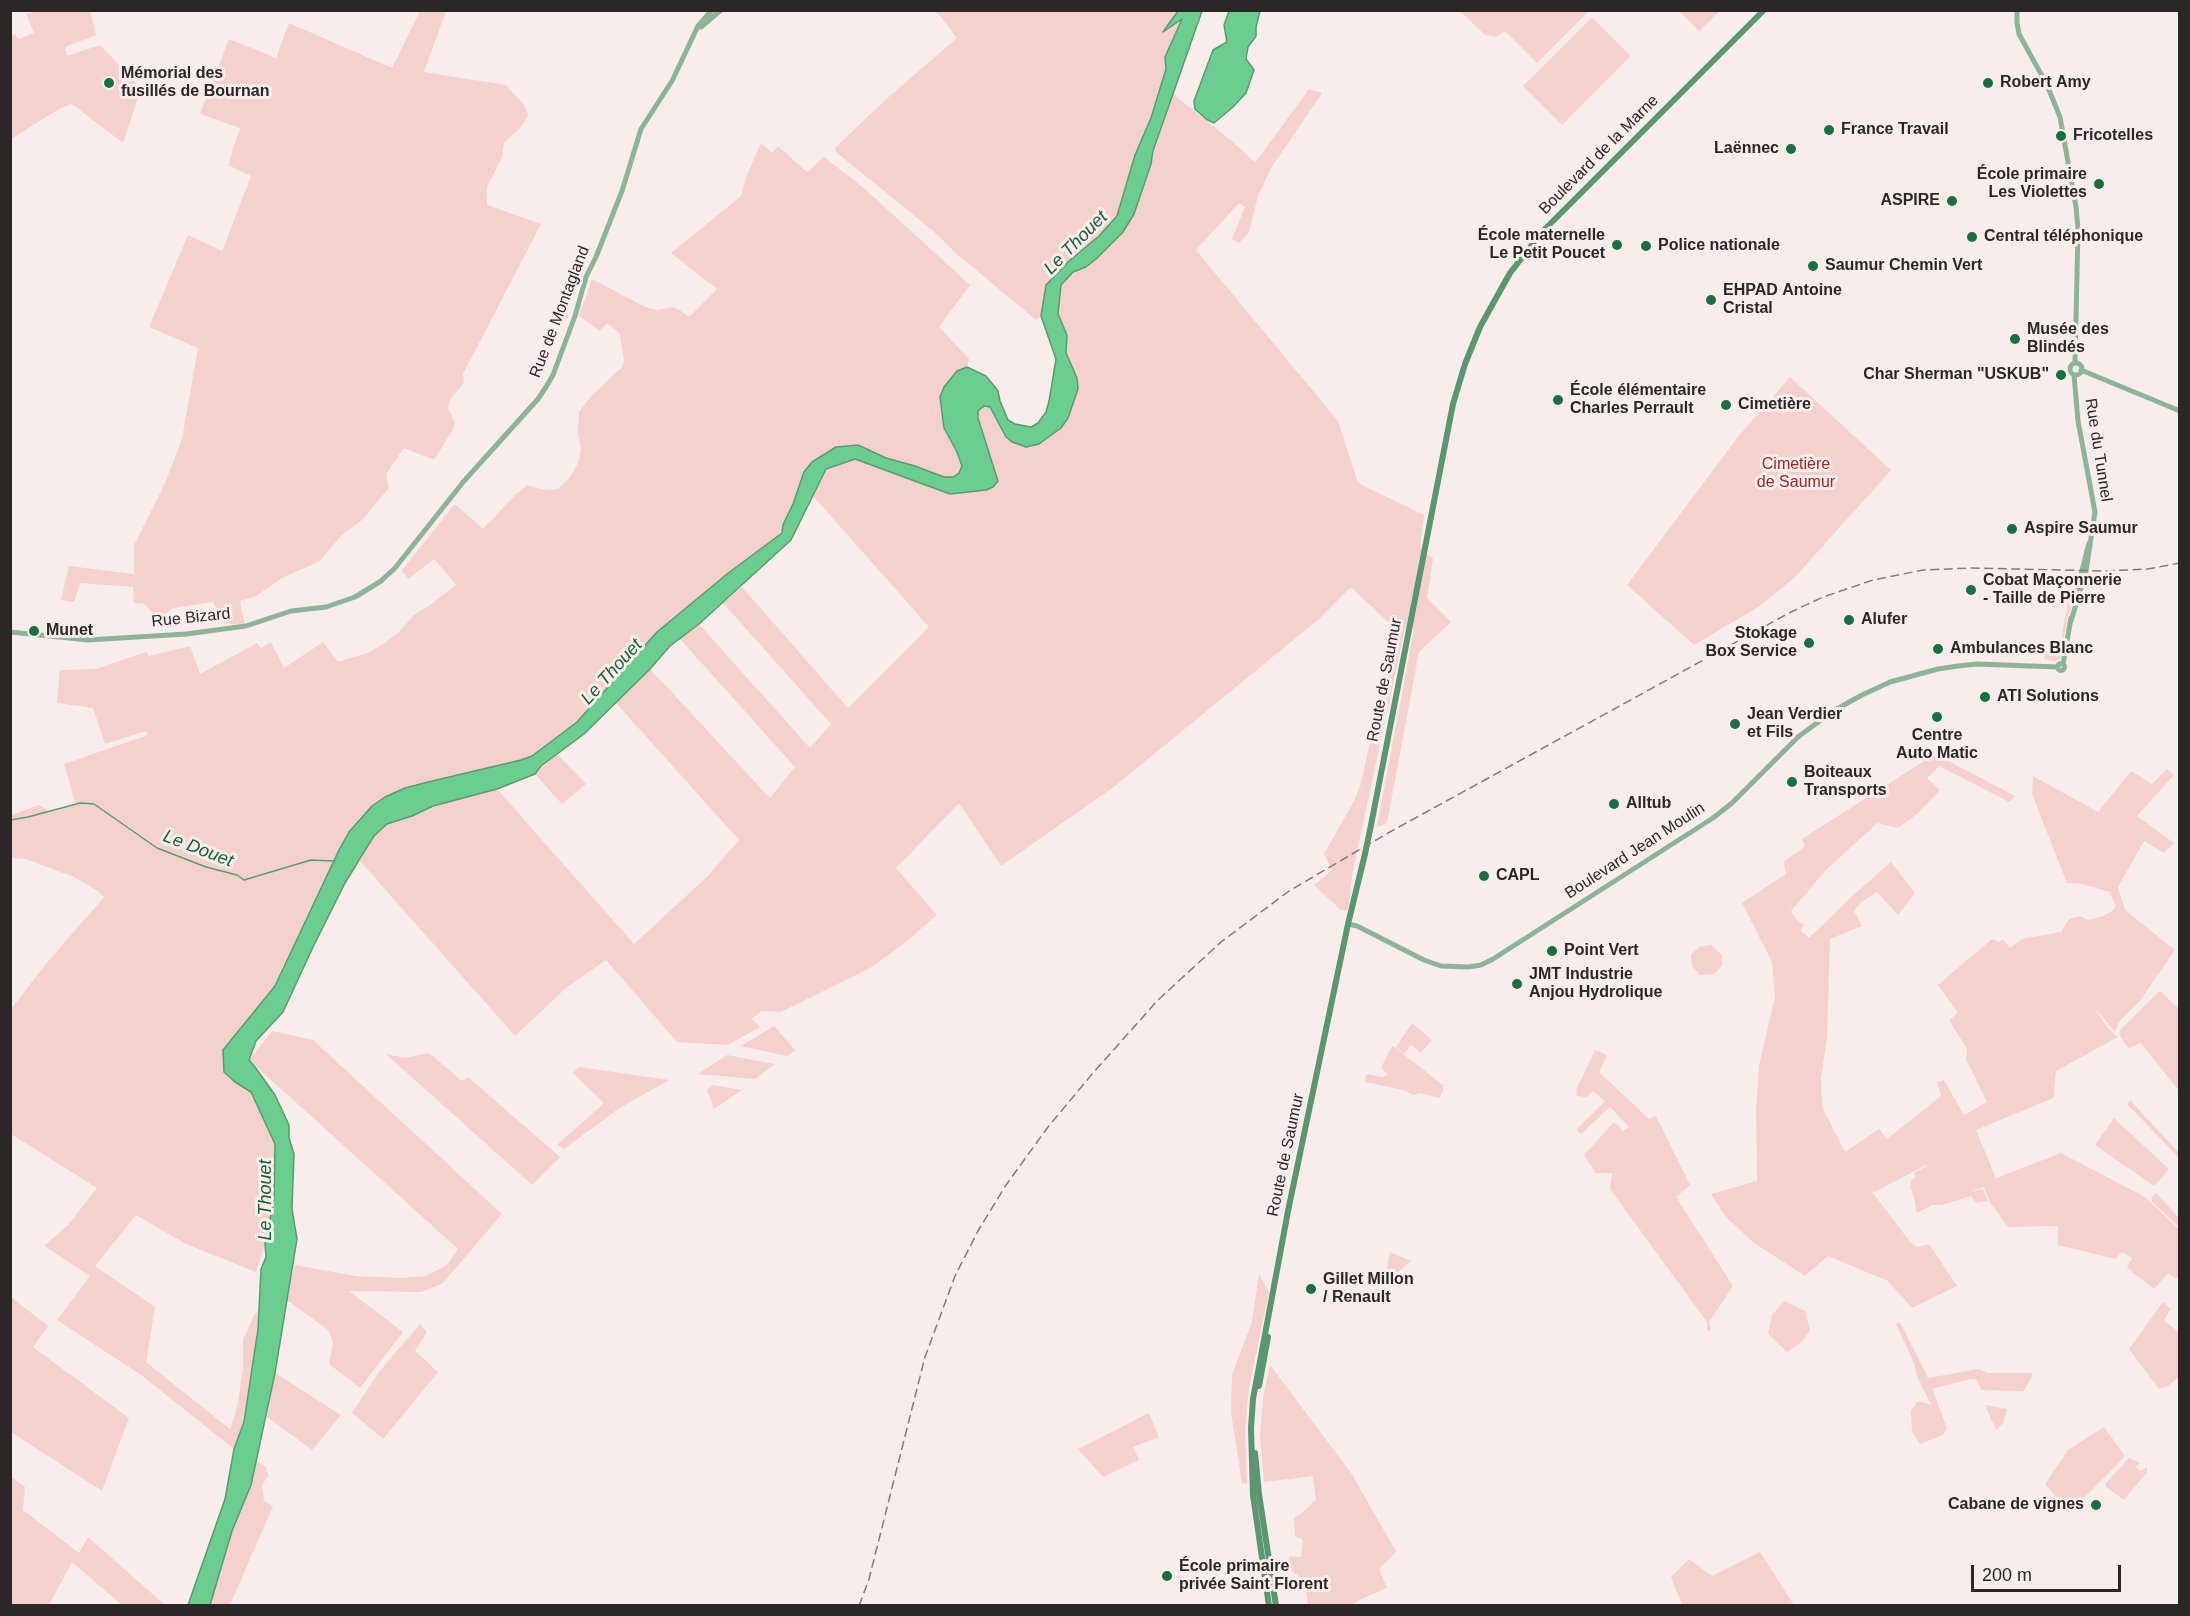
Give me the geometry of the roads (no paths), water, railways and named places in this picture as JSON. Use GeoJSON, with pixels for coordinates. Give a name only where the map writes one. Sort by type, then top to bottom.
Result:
{"type":"FeatureCollection","features":[{"type":"Feature","properties":{"kind":"main road","name":"Boulevard de la Marne"},"geometry":{"type":"LineString","coordinates":[[1425,545],[1453,404],[1462,372],[1480,327],[1510,273],[1552,222],[1764,10]]}},
{"type":"Feature","properties":{"kind":"main road","name":"Route de Saumur"},"geometry":{"type":"LineString","coordinates":[[1253,1463],[1257,1399],[1307,1134],[1371,825],[1425,545]]}},
{"type":"Feature","properties":{"kind":"main road"},"geometry":{"type":"LineString","coordinates":[[1253,1463],[1262,1569],[1269,1605]]}},
{"type":"Feature","properties":{"kind":"main road"},"geometry":{"type":"LineString","coordinates":[[1253,1463],[1276,1605]]}},
{"type":"Feature","properties":{"kind":"street","name":"Rue de Montagland"},"geometry":{"type":"LineString","coordinates":[[368,591],[395,568],[464,481],[546,387],[565,343],[586,277],[622,191],[641,129],[672,81],[696,33],[713,12],[721,10]]}},
{"type":"Feature","properties":{"kind":"street"},"geometry":{"type":"LineString","coordinates":[[2017,10],[2019,34],[2056,105],[2067,152],[2078,230],[2075,363],[2070,368],[2074,375],[2082,370]]}},
{"type":"Feature","properties":{"kind":"street"},"geometry":{"type":"LineString","coordinates":[[2075,363],[2080,365],[2082,370],[2180,411]]}},
{"type":"Feature","properties":{"kind":"street","name":"Rue du Tunnel"},"geometry":{"type":"LineString","coordinates":[[2061,665],[2086,571],[2093,531],[2094,503],[2081,444],[2074,375]]}},
{"type":"Feature","properties":{"kind":"street","name":"Rue Bizard"},"geometry":{"type":"LineString","coordinates":[[10,632],[88,640],[186,634],[246,626],[291,611],[326,607],[368,591]]}},
{"type":"Feature","properties":{"kind":"street","name":"Boulevard Jean Moulin"},"geometry":{"type":"LineString","coordinates":[[1350,924],[1441,966],[1468,968],[1480,965],[1493,959],[1713,818],[1732,803],[1798,737],[1833,711],[1862,695],[1890,682],[1938,669],[1987,664],[2061,665]]}},
{"type":"Feature","properties":{"kind":"waterway","name":"Le Douet"},"geometry":{"type":"LineString","coordinates":[[10,820],[80,803],[94,804],[157,848],[206,867],[237,875],[244,880],[311,860],[335,861]]}},
{"type":"Feature","properties":{"kind":"railway"},"geometry":{"type":"LineString","coordinates":[[859,1606],[869,1579],[925,1357],[955,1276],[978,1231],[1006,1185],[1048,1127],[1093,1073],[1158,1000],[1221,942],[1289,891],[1388,833],[1791,612],[1823,597],[1873,580],[1923,570],[1971,568],[2105,571],[2148,569],[2180,563]]}},
{"type":"Feature","properties":{"kind":"place","name":"Mémorial des fusillés de Bournan"},"geometry":{"type":"Point","coordinates":[109,83]}},
{"type":"Feature","properties":{"kind":"place","name":"Robert Amy"},"geometry":{"type":"Point","coordinates":[1988,83]}},
{"type":"Feature","properties":{"kind":"place","name":"France Travail"},"geometry":{"type":"Point","coordinates":[1829,130]}},
{"type":"Feature","properties":{"kind":"place","name":"Fricotelles"},"geometry":{"type":"Point","coordinates":[2061,136]}},
{"type":"Feature","properties":{"kind":"place","name":"Laënnec"},"geometry":{"type":"Point","coordinates":[1791,149]}},
{"type":"Feature","properties":{"kind":"place","name":"École primaire Les Violettes"},"geometry":{"type":"Point","coordinates":[2099,184]}},
{"type":"Feature","properties":{"kind":"place","name":"ASPIRE"},"geometry":{"type":"Point","coordinates":[1952,201]}},
{"type":"Feature","properties":{"kind":"place","name":"Central téléphonique"},"geometry":{"type":"Point","coordinates":[1972,237]}},
{"type":"Feature","properties":{"kind":"place","name":"École maternelle Le Petit Poucet"},"geometry":{"type":"Point","coordinates":[1617,245]}},
{"type":"Feature","properties":{"kind":"place","name":"Police nationale"},"geometry":{"type":"Point","coordinates":[1646,246]}},
{"type":"Feature","properties":{"kind":"place","name":"Saumur Chemin Vert"},"geometry":{"type":"Point","coordinates":[1813,266]}},
{"type":"Feature","properties":{"kind":"place","name":"EHPAD Antoine Cristal"},"geometry":{"type":"Point","coordinates":[1711,300]}},
{"type":"Feature","properties":{"kind":"place","name":"Musée des Blindés"},"geometry":{"type":"Point","coordinates":[2015,339]}},
{"type":"Feature","properties":{"kind":"place","name":"Char Sherman \"USKUB\""},"geometry":{"type":"Point","coordinates":[2061,375]}},
{"type":"Feature","properties":{"kind":"place","name":"École élémentaire Charles Perrault"},"geometry":{"type":"Point","coordinates":[1558,400]}},
{"type":"Feature","properties":{"kind":"place","name":"Cimetière"},"geometry":{"type":"Point","coordinates":[1726,405]}},
{"type":"Feature","properties":{"kind":"place","name":"Aspire Saumur"},"geometry":{"type":"Point","coordinates":[2012,529]}},
{"type":"Feature","properties":{"kind":"place","name":"Cobat Maçonnerie - Taille de Pierre"},"geometry":{"type":"Point","coordinates":[1971,590]}},
{"type":"Feature","properties":{"kind":"place","name":"Alufer"},"geometry":{"type":"Point","coordinates":[1849,620]}},
{"type":"Feature","properties":{"kind":"place","name":"Munet"},"geometry":{"type":"Point","coordinates":[34,631]}},
{"type":"Feature","properties":{"kind":"place","name":"Stokage Box Service"},"geometry":{"type":"Point","coordinates":[1809,643]}},
{"type":"Feature","properties":{"kind":"place","name":"Ambulances Blanc"},"geometry":{"type":"Point","coordinates":[1938,649]}},
{"type":"Feature","properties":{"kind":"place","name":"ATI Solutions"},"geometry":{"type":"Point","coordinates":[1985,697]}},
{"type":"Feature","properties":{"kind":"place","name":"Centre Auto Matic"},"geometry":{"type":"Point","coordinates":[1937,717]}},
{"type":"Feature","properties":{"kind":"place","name":"Jean Verdier et Fils"},"geometry":{"type":"Point","coordinates":[1735,724]}},
{"type":"Feature","properties":{"kind":"place","name":"Boiteaux Transports"},"geometry":{"type":"Point","coordinates":[1792,782]}},
{"type":"Feature","properties":{"kind":"place","name":"Alltub"},"geometry":{"type":"Point","coordinates":[1614,804]}},
{"type":"Feature","properties":{"kind":"place","name":"CAPL"},"geometry":{"type":"Point","coordinates":[1484,876]}},
{"type":"Feature","properties":{"kind":"place","name":"Point Vert"},"geometry":{"type":"Point","coordinates":[1552,951]}},
{"type":"Feature","properties":{"kind":"place","name":"JMT Industrie Anjou Hydrolique"},"geometry":{"type":"Point","coordinates":[1517,984]}},
{"type":"Feature","properties":{"kind":"place","name":"Gillet Millon / Renault"},"geometry":{"type":"Point","coordinates":[1311,1289]}},
{"type":"Feature","properties":{"kind":"place","name":"Cabane de vignes"},"geometry":{"type":"Point","coordinates":[2096,1505]}},
{"type":"Feature","properties":{"kind":"place","name":"École primaire privée Saint Florent"},"geometry":{"type":"Point","coordinates":[1167,1576]}},
{"type":"Feature","properties":{"kind":"water label","name":"Le Thouet"},"geometry":{"type":"Point","coordinates":[1076,243]}},
{"type":"Feature","properties":{"kind":"water label","name":"Le Thouet"},"geometry":{"type":"Point","coordinates":[612,672]}},
{"type":"Feature","properties":{"kind":"water label","name":"Le Thouet"},"geometry":{"type":"Point","coordinates":[266,1200]}},
{"type":"Feature","properties":{"kind":"park label","name":"Cimetière de Saumur"},"geometry":{"type":"Point","coordinates":[1796,474]}}]}
